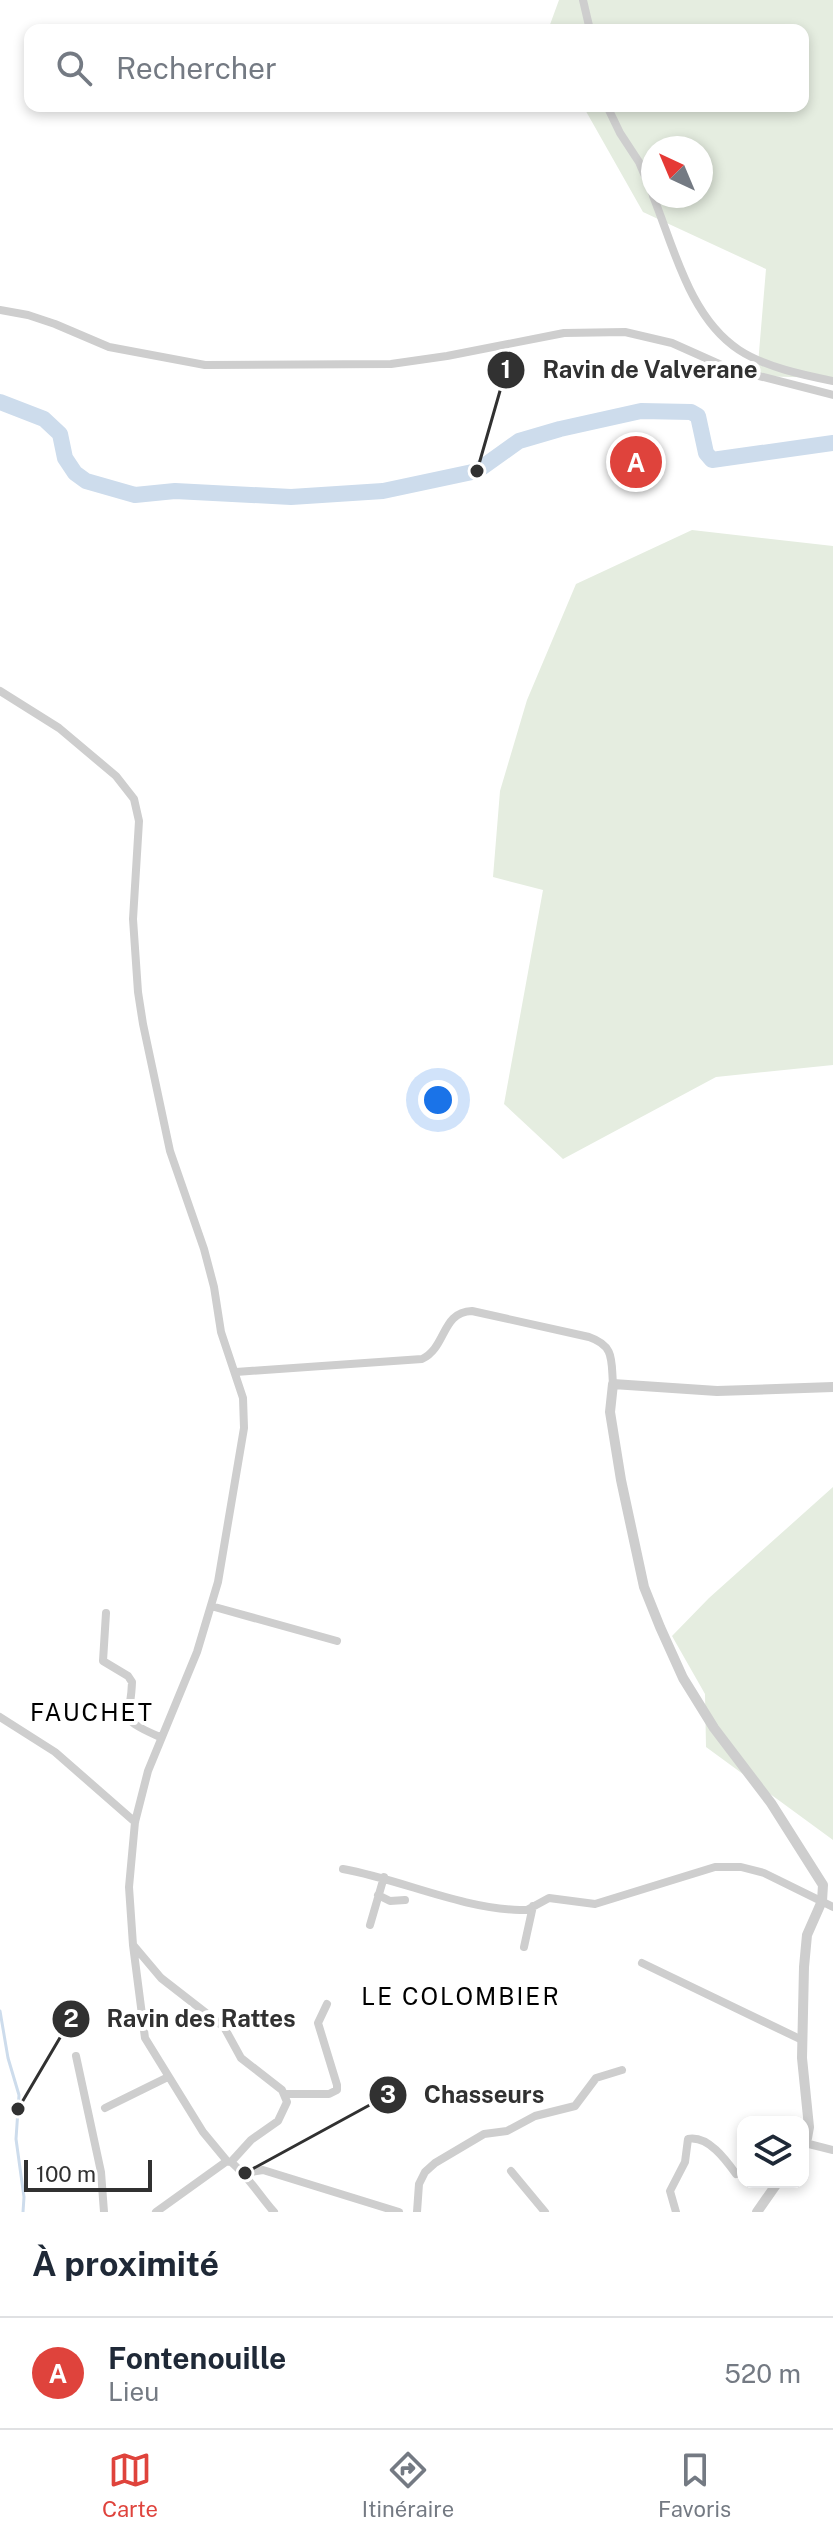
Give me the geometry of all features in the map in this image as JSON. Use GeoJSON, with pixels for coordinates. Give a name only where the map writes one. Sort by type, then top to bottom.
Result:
{"type":"FeatureCollection","features":[{"type":"Feature","properties":{"kind":"street"},"geometry":{"type":"LineString","coordinates":[[583,0],[589,24]]}},
{"type":"Feature","properties":{"kind":"street"},"geometry":{"type":"LineString","coordinates":[[610,112],[641,168]]}},
{"type":"Feature","properties":{"kind":"street"},"geometry":{"type":"LineString","coordinates":[[658,208],[691,289],[713,326],[729,342],[764,362],[833,381]]}},
{"type":"Feature","properties":{"kind":"street"},"geometry":{"type":"LineString","coordinates":[[0,310],[55,324],[109,347],[205,365],[391,364],[564,333],[625,332],[672,343],[728,368],[833,395]]}},
{"type":"Feature","properties":{"kind":"street"},"geometry":{"type":"LineString","coordinates":[[0,691],[59,728],[116,776],[134,799],[139,821],[133,919],[143,1024],[170,1151],[204,1249],[221,1332],[243,1398],[244,1428],[211,1606],[197,1652],[160,1737],[135,1822],[129,1887],[143,2032],[203,2132],[229,2162],[245,2173],[270,2210]]}},
{"type":"Feature","properties":{"kind":"street"},"geometry":{"type":"LineString","coordinates":[[236,1372],[422,1359],[435,1349],[451,1318],[458,1313],[472,1311],[589,1337],[602,1342],[610,1351],[612,1431],[634,1545],[650,1603],[683,1678],[722,1739],[771,1803],[820,1876],[824,1888],[822,1901],[806,1939],[802,2040],[808,2116]]}},
{"type":"Feature","properties":{"kind":"street"},"geometry":{"type":"LineString","coordinates":[[613,1384],[717,1391],[833,1387]]}},
{"type":"Feature","properties":{"kind":"street"},"geometry":{"type":"LineString","coordinates":[[211,1606],[337,1641]]}},
{"type":"Feature","properties":{"kind":"street"},"geometry":{"type":"LineString","coordinates":[[106,1613],[103,1661],[128,1676],[132,1682],[128,1710],[132,1721],[160,1737]]}},
{"type":"Feature","properties":{"kind":"street"},"geometry":{"type":"LineString","coordinates":[[0,1717],[55,1752],[135,1822]]}},
{"type":"Feature","properties":{"kind":"street"},"geometry":{"type":"LineString","coordinates":[[343,1869],[384,1877],[476,1905],[520,1910],[549,1898],[595,1904],[715,1867],[741,1867],[764,1873],[833,1907]]}},
{"type":"Feature","properties":{"kind":"street"},"geometry":{"type":"LineString","coordinates":[[370,1925],[384,1877]]}},
{"type":"Feature","properties":{"kind":"street"},"geometry":{"type":"LineString","coordinates":[[378,1895],[392,1901],[405,1900]]}},
{"type":"Feature","properties":{"kind":"street"},"geometry":{"type":"LineString","coordinates":[[524,1947],[533,1906]]}},
{"type":"Feature","properties":{"kind":"street"},"geometry":{"type":"LineString","coordinates":[[133,1945],[161,1978],[224,2027],[244,2061],[285,2094],[329,2094],[337,2090],[318,2023],[327,2004]]}},
{"type":"Feature","properties":{"kind":"street"},"geometry":{"type":"LineString","coordinates":[[642,1963],[802,2040]]}},
{"type":"Feature","properties":{"kind":"street"},"geometry":{"type":"LineString","coordinates":[[76,2056],[101,2172],[104,2212]]}},
{"type":"Feature","properties":{"kind":"street"},"geometry":{"type":"LineString","coordinates":[[417,2212],[419,2184],[425,2172],[435,2163],[484,2134],[507,2131],[535,2116],[575,2106],[596,2078],[622,2070]]}},
{"type":"Feature","properties":{"kind":"street"},"geometry":{"type":"LineString","coordinates":[[105,2108],[168,2077]]}},
{"type":"Feature","properties":{"kind":"street"},"geometry":{"type":"LineString","coordinates":[[156,2212],[229,2162],[251,2140],[278,2121],[287,2105],[285,2094]]}},
{"type":"Feature","properties":{"kind":"street"},"geometry":{"type":"LineString","coordinates":[[676,2212],[670,2191],[685,2162],[688,2139],[699,2139],[721,2154],[736,2174]]}},
{"type":"Feature","properties":{"kind":"street"},"geometry":{"type":"LineString","coordinates":[[809,2145],[833,2150]]}},
{"type":"Feature","properties":{"kind":"street"},"geometry":{"type":"LineString","coordinates":[[245,2173],[263,2170],[399,2212]]}},
{"type":"Feature","properties":{"kind":"street"},"geometry":{"type":"LineString","coordinates":[[511,2171],[545,2212]]}},
{"type":"Feature","properties":{"kind":"street"},"geometry":{"type":"LineString","coordinates":[[757,2212],[774,2188]]}},
{"type":"Feature","properties":{"kind":"shaded area"},"geometry":{"type":"Polygon","coordinates":[[[559,0],[833,0],[833,378],[757,376],[766,269],[643,212],[586,112],[809,112],[809,24],[550,24],[559,0]]]}},
{"type":"Feature","properties":{"kind":"shaded area"},"geometry":{"type":"Polygon","coordinates":[[[692,530],[833,546],[833,1065],[716,1077],[563,1159],[504,1104],[543,890],[493,877],[500,791],[527,700],[576,584],[692,530]]]}},
{"type":"Feature","properties":{"kind":"shaded area"},"geometry":{"type":"Polygon","coordinates":[[[833,1487],[833,1840],[706,1747],[705,1694],[672,1636],[709,1598],[833,1487]]]}},
{"type":"Feature","properties":{"kind":"waterway"},"geometry":{"type":"LineString","coordinates":[[0,402],[44,419],[60,434],[65,458],[75,473],[86,481],[135,495],[175,491],[291,497],[383,491],[477,471],[519,441],[641,411],[691,412],[698,416],[706,453],[712,460],[833,443]]}},
{"type":"Feature","properties":{"kind":"waterway"},"geometry":{"type":"LineString","coordinates":[[0,2011],[8,2058],[19,2095],[16,2139],[24,2197],[23,2212]]}},
{"type":"Feature","properties":{"kind":"place","name":"Fontenouille"},"geometry":{"type":"Point","coordinates":[636,462]}},
{"type":"Feature","properties":{"kind":"place","name":"Ravin de Valverane"},"geometry":{"type":"Point","coordinates":[477,471]}},
{"type":"Feature","properties":{"kind":"place","name":"Ravin des Rattes"},"geometry":{"type":"Point","coordinates":[18,2109]}},
{"type":"Feature","properties":{"kind":"place","name":"Chasseurs"},"geometry":{"type":"Point","coordinates":[245,2173]}},
{"type":"Feature","properties":{"kind":"district","name":"FAUCHET"},"geometry":{"type":"Point","coordinates":[92,1712]}},
{"type":"Feature","properties":{"kind":"district","name":"LE COLOMBIER"},"geometry":{"type":"Point","coordinates":[461,1996]}}]}
